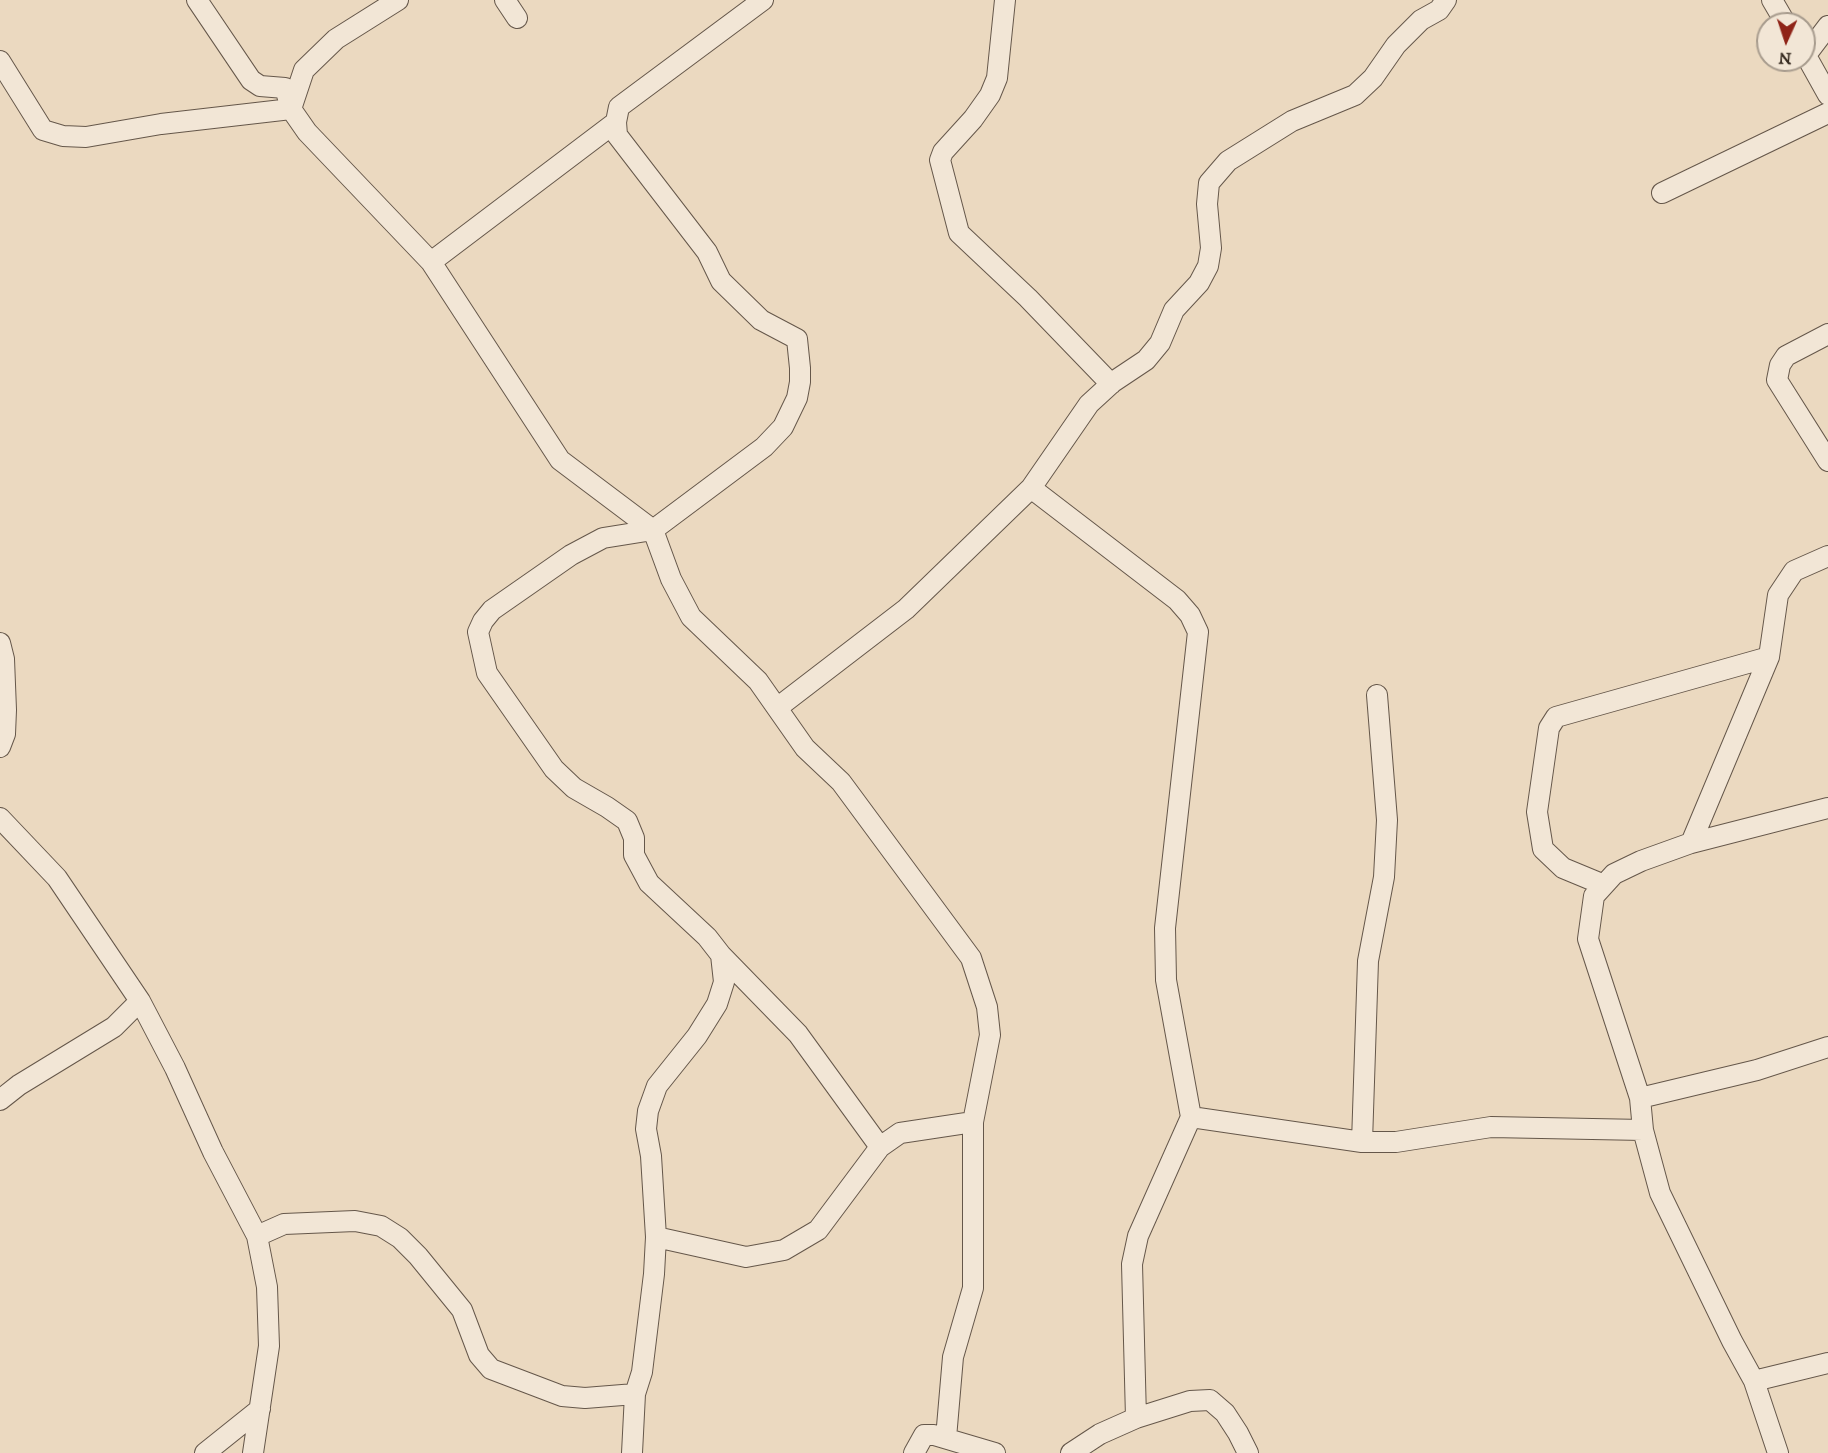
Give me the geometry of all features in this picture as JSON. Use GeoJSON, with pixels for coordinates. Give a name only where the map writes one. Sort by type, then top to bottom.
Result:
{"type":"FeatureCollection","features":[{"type":"Feature","properties":{"kind":"street"},"geometry":{"type":"LineString","coordinates":[[197,0],[251,80],[260,86],[285,88],[291,109],[307,132],[431,262],[560,460],[653,530],[671,579],[691,617],[758,681],[805,748],[841,782],[971,958],[987,1007],[990,1035],[973,1122],[973,1288],[953,1358],[946,1438]]}},
{"type":"Feature","properties":{"kind":"street"},"geometry":{"type":"LineString","coordinates":[[291,109],[304,70],[336,39],[398,0]]}},
{"type":"Feature","properties":{"kind":"street"},"geometry":{"type":"LineString","coordinates":[[505,0],[517,18]]}},
{"type":"Feature","properties":{"kind":"street"},"geometry":{"type":"LineString","coordinates":[[763,0],[619,107],[616,122],[617,135],[707,252],[721,281],[761,320],[797,339],[800,382],[797,398],[783,428],[764,447],[653,530],[603,538],[571,555],[492,610],[478,632],[479,643],[487,673],[554,769],[574,788],[627,820],[633,838],[634,855],[650,883],[707,937],[721,955],[798,1034],[880,1147]]}},
{"type":"Feature","properties":{"kind":"street"},"geometry":{"type":"LineString","coordinates":[[1005,0],[997,78],[990,95],[943,152],[940,159],[959,233],[1028,298],[1111,384]]}},
{"type":"Feature","properties":{"kind":"street"},"geometry":{"type":"LineString","coordinates":[[777,708],[906,609],[1031,488],[1089,404],[1111,384],[1146,360],[1160,344],[1174,310],[1199,283],[1208,266],[1211,248],[1207,204],[1209,183],[1228,161],[1292,121],[1355,95],[1374,78],[1396,45],[1421,20],[1439,10],[1446,0]]}},
{"type":"Feature","properties":{"kind":"street"},"geometry":{"type":"LineString","coordinates":[[1816,41],[1828,26]]}},
{"type":"Feature","properties":{"kind":"street"},"geometry":{"type":"LineString","coordinates":[[0,61],[43,130],[63,136],[86,136],[161,124],[291,109]]}},
{"type":"Feature","properties":{"kind":"street"},"geometry":{"type":"LineString","coordinates":[[1815,72],[1828,95]]}},
{"type":"Feature","properties":{"kind":"street"},"geometry":{"type":"LineString","coordinates":[[1662,193],[1828,113]]}},
{"type":"Feature","properties":{"kind":"street"},"geometry":{"type":"LineString","coordinates":[[431,262],[616,122]]}},
{"type":"Feature","properties":{"kind":"street"},"geometry":{"type":"LineString","coordinates":[[1828,334],[1786,356],[1779,365],[1777,380],[1828,460]]}},
{"type":"Feature","properties":{"kind":"street"},"geometry":{"type":"LineString","coordinates":[[1031,488],[1177,600],[1190,615],[1198,632],[1165,928],[1166,980],[1191,1117],[1138,1236],[1132,1264],[1136,1418]]}},
{"type":"Feature","properties":{"kind":"street"},"geometry":{"type":"LineString","coordinates":[[1691,843],[1768,657],[1778,595],[1794,572],[1828,556]]}},
{"type":"Feature","properties":{"kind":"street"},"geometry":{"type":"LineString","coordinates":[[0,643],[6,718],[5,734],[0,747]]}},
{"type":"Feature","properties":{"kind":"street"},"geometry":{"type":"LineString","coordinates":[[1604,885],[1563,868],[1543,849],[1537,812],[1549,728],[1556,717],[1768,657]]}},
{"type":"Feature","properties":{"kind":"street"},"geometry":{"type":"LineString","coordinates":[[1362,1142],[1368,961],[1384,877],[1388,820],[1377,695]]}},
{"type":"Feature","properties":{"kind":"street"},"geometry":{"type":"LineString","coordinates":[[1778,1453],[1755,1381],[1732,1341],[1660,1193],[1643,1131],[1640,1098],[1588,939],[1594,896],[1614,874],[1691,843],[1828,808]]}},
{"type":"Feature","properties":{"kind":"street"},"geometry":{"type":"LineString","coordinates":[[0,818],[57,878],[140,1001],[175,1068],[213,1152],[257,1236],[267,1287],[269,1346],[253,1453]]}},
{"type":"Feature","properties":{"kind":"street"},"geometry":{"type":"LineString","coordinates":[[632,1453],[635,1394],[642,1372],[654,1274],[656,1237],[651,1156],[646,1130],[648,1111],[657,1086],[697,1036],[717,1004],[724,982],[721,955]]}},
{"type":"Feature","properties":{"kind":"street"},"geometry":{"type":"LineString","coordinates":[[0,1100],[114,1027],[140,1001]]}},
{"type":"Feature","properties":{"kind":"street"},"geometry":{"type":"LineString","coordinates":[[1640,1098],[1757,1071],[1828,1047]]}},
{"type":"Feature","properties":{"kind":"street"},"geometry":{"type":"LineString","coordinates":[[1191,1117],[1362,1142],[1396,1142],[1491,1127],[1643,1131]]}},
{"type":"Feature","properties":{"kind":"street"},"geometry":{"type":"LineString","coordinates":[[656,1237],[746,1257],[784,1250],[818,1230],[880,1147],[900,1133],[973,1122]]}},
{"type":"Feature","properties":{"kind":"street"},"geometry":{"type":"LineString","coordinates":[[257,1236],[284,1224],[355,1221],[381,1226],[400,1238],[412,1250],[462,1310],[478,1355],[491,1369],[562,1396],[585,1398],[635,1394]]}},
{"type":"Feature","properties":{"kind":"street"},"geometry":{"type":"LineString","coordinates":[[1755,1381],[1828,1363]]}},
{"type":"Feature","properties":{"kind":"street"},"geometry":{"type":"LineString","coordinates":[[1071,1453],[1100,1434],[1136,1418],[1190,1401],[1210,1400],[1225,1413],[1248,1453]]}},
{"type":"Feature","properties":{"kind":"street"},"geometry":{"type":"LineString","coordinates":[[205,1453],[260,1409]]}},
{"type":"Feature","properties":{"kind":"street"},"geometry":{"type":"LineString","coordinates":[[914,1453],[924,1435],[946,1438],[995,1453]]}}]}
